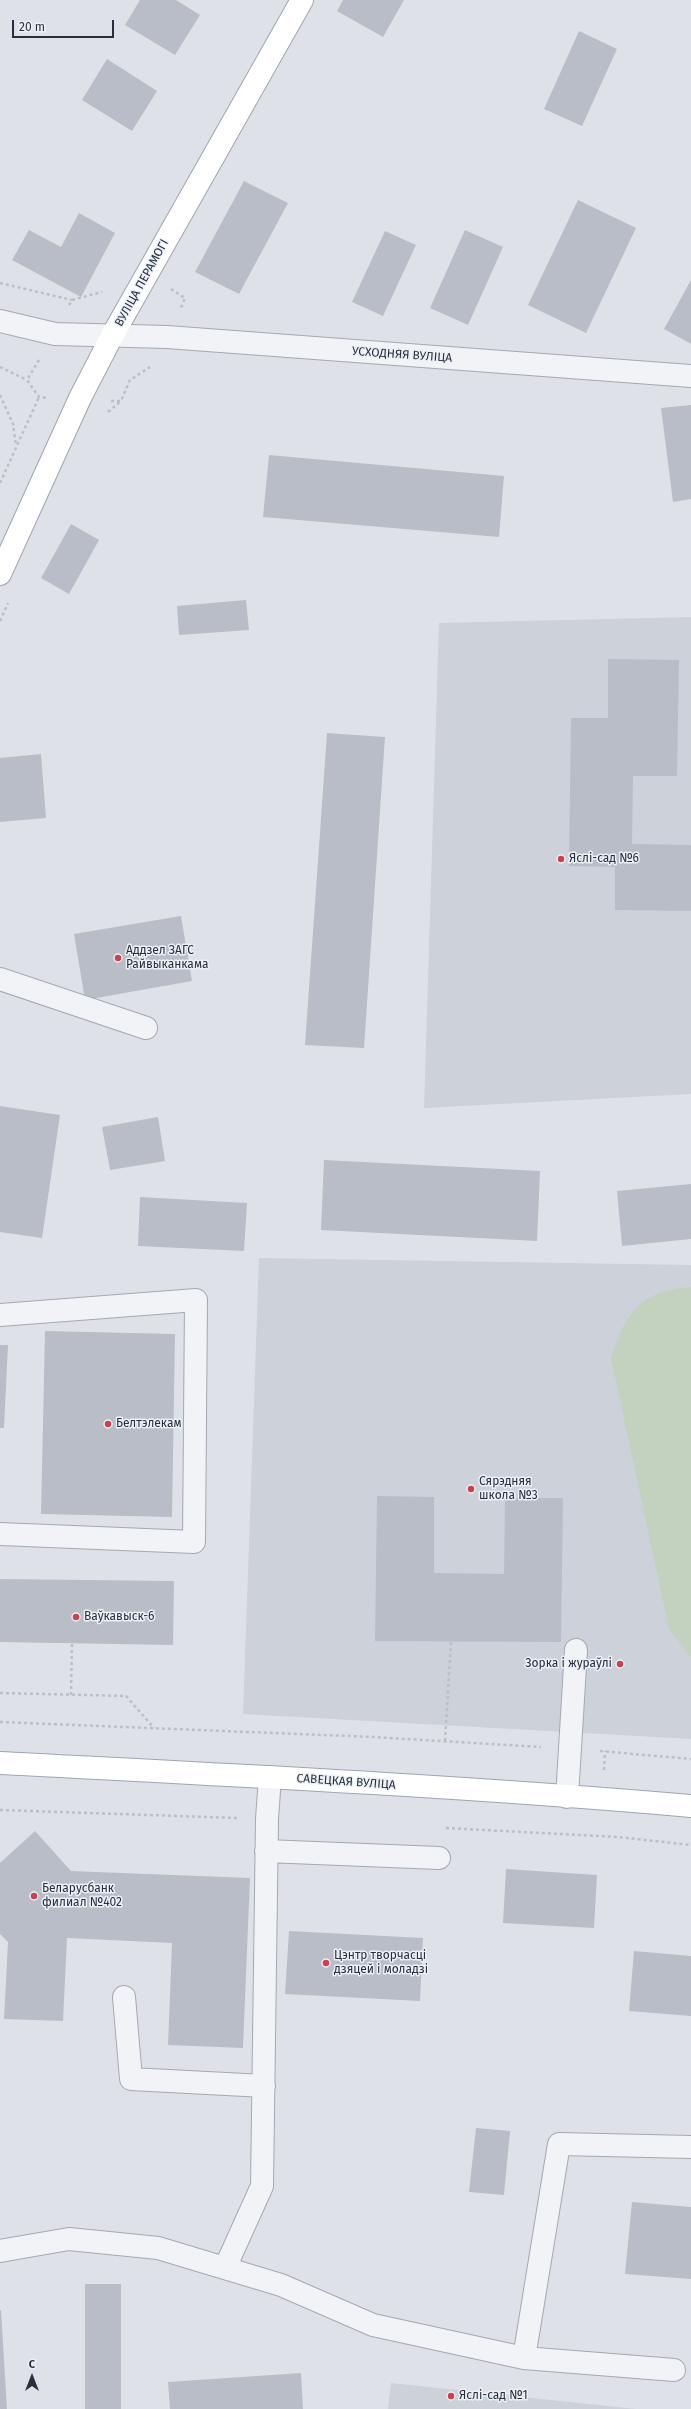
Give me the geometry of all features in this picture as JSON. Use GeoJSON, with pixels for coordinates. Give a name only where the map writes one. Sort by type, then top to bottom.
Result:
{"type":"FeatureCollection","features":[{"type":"Feature","properties":{"kind":"main road","name":"ВУЛІЦА ПЕРАМОГІ"},"geometry":{"type":"LineString","coordinates":[[0,574],[80,398],[112,336],[302,0]]}},
{"type":"Feature","properties":{"kind":"main road","name":"САВЕЦКАЯ ВУЛІЦА"},"geometry":{"type":"LineString","coordinates":[[0,1763],[270,1777],[567,1796],[691,1806]]}},
{"type":"Feature","properties":{"kind":"street","name":"УСХОДНЯЯ ВУЛІЦА"},"geometry":{"type":"LineString","coordinates":[[0,321],[55,334],[167,337],[691,376]]}},
{"type":"Feature","properties":{"kind":"street"},"geometry":{"type":"LineString","coordinates":[[0,979],[146,1028]]}},
{"type":"Feature","properties":{"kind":"street"},"geometry":{"type":"LineString","coordinates":[[0,1315],[196,1300],[194,1542],[0,1534]]}},
{"type":"Feature","properties":{"kind":"street"},"geometry":{"type":"LineString","coordinates":[[567,1796],[576,1650]]}},
{"type":"Feature","properties":{"kind":"street"},"geometry":{"type":"LineString","coordinates":[[225,2268],[262,2186],[266,1851],[270,1777]]}},
{"type":"Feature","properties":{"kind":"street"},"geometry":{"type":"LineString","coordinates":[[266,1851],[439,1858]]}},
{"type":"Feature","properties":{"kind":"street"},"geometry":{"type":"LineString","coordinates":[[124,1998],[131,2079],[264,2086]]}},
{"type":"Feature","properties":{"kind":"street"},"geometry":{"type":"LineString","coordinates":[[524,2358],[560,2144],[691,2147]]}},
{"type":"Feature","properties":{"kind":"street"},"geometry":{"type":"LineString","coordinates":[[0,2251],[69,2239],[158,2248],[281,2285],[373,2325],[524,2358],[674,2370]]}},
{"type":"Feature","properties":{"kind":"path"},"geometry":{"type":"LineString","coordinates":[[0,284],[72,300]]}},
{"type":"Feature","properties":{"kind":"path"},"geometry":{"type":"LineString","coordinates":[[0,367],[27,380]]}},
{"type":"Feature","properties":{"kind":"path"},"geometry":{"type":"LineString","coordinates":[[0,395],[13,424],[16,448]]}},
{"type":"Feature","properties":{"kind":"path"},"geometry":{"type":"LineString","coordinates":[[0,484],[39,397]]}},
{"type":"Feature","properties":{"kind":"path"},"geometry":{"type":"LineString","coordinates":[[445,1741],[451,1641]]}},
{"type":"Feature","properties":{"kind":"path"},"geometry":{"type":"LineString","coordinates":[[71,1695],[72,1643]]}},
{"type":"Feature","properties":{"kind":"path"},"geometry":{"type":"LineString","coordinates":[[0,1693],[126,1696],[155,1728]]}},
{"type":"Feature","properties":{"kind":"path"},"geometry":{"type":"LineString","coordinates":[[0,1722],[445,1741],[570,1749],[691,1760]]}},
{"type":"Feature","properties":{"kind":"path"},"geometry":{"type":"LineString","coordinates":[[0,1810],[42,1811]]}},
{"type":"Feature","properties":{"kind":"shaded area","name":"Яслі-сад №6"},"geometry":{"type":"Polygon","coordinates":[[[691,617],[691,1094],[424,1108],[439,623],[691,617]]]}},
{"type":"Feature","properties":{"kind":"shaded area","name":"Сярэдняя школа №3"},"geometry":{"type":"Polygon","coordinates":[[[259,1258],[691,1265],[691,1739],[243,1714],[259,1258]]]}},
{"type":"Feature","properties":{"kind":"shaded area","name":"Яслі-сад №1"},"geometry":{"type":"Polygon","coordinates":[[[391,2383],[636,2409],[388,2409],[391,2383]]]}},
{"type":"Feature","properties":{"kind":"green space"},"geometry":{"type":"Polygon","coordinates":[[[691,1287],[691,1657],[669,1629],[611,1358],[622,1328],[629,1317],[647,1299],[659,1293],[691,1287]]]}},
{"type":"Feature","properties":{"kind":"building"},"geometry":{"type":"Polygon","coordinates":[[[140,0],[176,0],[200,15],[175,55],[125,25],[140,0]]]}},
{"type":"Feature","properties":{"kind":"building"},"geometry":{"type":"Polygon","coordinates":[[[343,0],[404,0],[383,37],[337,11],[343,0]]]}},
{"type":"Feature","properties":{"kind":"building"},"geometry":{"type":"Polygon","coordinates":[[[579,31],[617,49],[582,126],[544,109],[579,31]]]}},
{"type":"Feature","properties":{"kind":"building"},"geometry":{"type":"Polygon","coordinates":[[[107,59],[157,91],[132,131],[82,100],[107,59]]]}},
{"type":"Feature","properties":{"kind":"building"},"geometry":{"type":"Polygon","coordinates":[[[244,181],[288,203],[239,294],[195,272],[244,181]]]}},
{"type":"Feature","properties":{"kind":"building"},"geometry":{"type":"Polygon","coordinates":[[[578,200],[636,228],[586,333],[528,305],[578,200]]]}},
{"type":"Feature","properties":{"kind":"building"},"geometry":{"type":"Polygon","coordinates":[[[79,213],[115,233],[81,297],[12,260],[29,230],[61,247],[79,213]]]}},
{"type":"Feature","properties":{"kind":"building"},"geometry":{"type":"Polygon","coordinates":[[[465,230],[503,247],[468,325],[430,308],[465,230]]]}},
{"type":"Feature","properties":{"kind":"building"},"geometry":{"type":"Polygon","coordinates":[[[385,231],[416,245],[383,316],[352,302],[385,231]]]}},
{"type":"Feature","properties":{"kind":"building"},"geometry":{"type":"Polygon","coordinates":[[[691,280],[691,344],[664,329],[691,280]]]}},
{"type":"Feature","properties":{"kind":"building"},"geometry":{"type":"Polygon","coordinates":[[[691,405],[691,499],[673,502],[661,408],[691,405]]]}},
{"type":"Feature","properties":{"kind":"building"},"geometry":{"type":"Polygon","coordinates":[[[269,455],[504,476],[499,537],[263,517],[269,455]]]}},
{"type":"Feature","properties":{"kind":"building"},"geometry":{"type":"Polygon","coordinates":[[[71,524],[99,540],[69,594],[41,578],[71,524]]]}},
{"type":"Feature","properties":{"kind":"building"},"geometry":{"type":"Polygon","coordinates":[[[246,600],[249,630],[179,635],[177,606],[246,600]]]}},
{"type":"Feature","properties":{"kind":"building"},"geometry":{"type":"Polygon","coordinates":[[[608,659],[679,660],[677,776],[633,776],[632,844],[691,845],[691,911],[615,910],[615,867],[569,866],[571,718],[608,718],[608,659]]]}},
{"type":"Feature","properties":{"kind":"building"},"geometry":{"type":"Polygon","coordinates":[[[327,733],[385,737],[364,1048],[305,1045],[327,733]]]}},
{"type":"Feature","properties":{"kind":"building"},"geometry":{"type":"Polygon","coordinates":[[[41,754],[46,818],[0,822],[0,758],[41,754]]]}},
{"type":"Feature","properties":{"kind":"building"},"geometry":{"type":"Polygon","coordinates":[[[181,916],[192,981],[85,1000],[74,934],[181,916]]]}},
{"type":"Feature","properties":{"kind":"building"},"geometry":{"type":"Polygon","coordinates":[[[0,1106],[60,1115],[42,1238],[0,1232],[0,1106]]]}},
{"type":"Feature","properties":{"kind":"building"},"geometry":{"type":"Polygon","coordinates":[[[158,1117],[165,1161],[110,1170],[102,1127],[158,1117]]]}},
{"type":"Feature","properties":{"kind":"building"},"geometry":{"type":"Polygon","coordinates":[[[324,1160],[540,1171],[537,1241],[321,1230],[324,1160]]]}},
{"type":"Feature","properties":{"kind":"building"},"geometry":{"type":"Polygon","coordinates":[[[691,1184],[691,1239],[622,1246],[617,1191],[691,1184]]]}},
{"type":"Feature","properties":{"kind":"building"},"geometry":{"type":"Polygon","coordinates":[[[140,1197],[247,1203],[244,1251],[138,1246],[140,1197]]]}},
{"type":"Feature","properties":{"kind":"building","name":"Белтэлекам"},"geometry":{"type":"Polygon","coordinates":[[[45,1331],[175,1334],[172,1517],[41,1514],[45,1331]]]}},
{"type":"Feature","properties":{"kind":"building"},"geometry":{"type":"Polygon","coordinates":[[[0,1345],[8,1345],[4,1428],[0,1428],[0,1345]]]}},
{"type":"Feature","properties":{"kind":"building"},"geometry":{"type":"Polygon","coordinates":[[[377,1496],[434,1497],[434,1573],[504,1574],[505,1498],[563,1498],[561,1642],[375,1641],[377,1496]]]}},
{"type":"Feature","properties":{"kind":"building"},"geometry":{"type":"Polygon","coordinates":[[[0,1579],[174,1581],[173,1645],[0,1642],[0,1579]]]}},
{"type":"Feature","properties":{"kind":"building"},"geometry":{"type":"Polygon","coordinates":[[[35,1831],[71,1871],[250,1878],[243,2048],[168,2045],[172,1943],[67,1938],[63,2021],[4,2019],[8,1942],[0,1934],[0,1863],[35,1831]]]}},
{"type":"Feature","properties":{"kind":"building"},"geometry":{"type":"Polygon","coordinates":[[[506,1869],[597,1875],[594,1928],[503,1923],[506,1869]]]}},
{"type":"Feature","properties":{"kind":"building"},"geometry":{"type":"Polygon","coordinates":[[[289,1931],[423,1938],[420,2001],[285,1994],[289,1931]]]}},
{"type":"Feature","properties":{"kind":"building"},"geometry":{"type":"Polygon","coordinates":[[[634,1951],[691,1956],[691,2016],[629,2011],[634,1951]]]}},
{"type":"Feature","properties":{"kind":"building"},"geometry":{"type":"Polygon","coordinates":[[[476,2128],[510,2131],[504,2195],[469,2192],[476,2128]]]}},
{"type":"Feature","properties":{"kind":"building"},"geometry":{"type":"Polygon","coordinates":[[[632,2202],[691,2207],[691,2279],[625,2274],[632,2202]]]}},
{"type":"Feature","properties":{"kind":"building"},"geometry":{"type":"Polygon","coordinates":[[[85,2284],[121,2284],[121,2409],[85,2409],[85,2284]]]}},
{"type":"Feature","properties":{"kind":"building"},"geometry":{"type":"Polygon","coordinates":[[[1,2310],[7,2409],[0,2409],[1,2310]]]}},
{"type":"Feature","properties":{"kind":"building"},"geometry":{"type":"Polygon","coordinates":[[[301,2373],[303,2409],[170,2409],[168,2382],[301,2373]]]}},
{"type":"Feature","properties":{"kind":"place","name":"Яслі-сад №6"},"geometry":{"type":"Point","coordinates":[561,859]}},
{"type":"Feature","properties":{"kind":"place","name":"Аддзел ЗАГС Райвыканкама"},"geometry":{"type":"Point","coordinates":[118,958]}},
{"type":"Feature","properties":{"kind":"place","name":"Белтэлекам"},"geometry":{"type":"Point","coordinates":[108,1424]}},
{"type":"Feature","properties":{"kind":"place","name":"Сярэдняя школа №3"},"geometry":{"type":"Point","coordinates":[471,1489]}},
{"type":"Feature","properties":{"kind":"place","name":"Ваўкавыск-6"},"geometry":{"type":"Point","coordinates":[76,1617]}},
{"type":"Feature","properties":{"kind":"place","name":"Зорка і жураўлі"},"geometry":{"type":"Point","coordinates":[620,1664]}},
{"type":"Feature","properties":{"kind":"place","name":"Беларусбанк филиал №402"},"geometry":{"type":"Point","coordinates":[34,1896]}},
{"type":"Feature","properties":{"kind":"place","name":"Цэнтр творчасці дзяцей і моладзі"},"geometry":{"type":"Point","coordinates":[326,1963]}},
{"type":"Feature","properties":{"kind":"place","name":"Яслі-сад №1"},"geometry":{"type":"Point","coordinates":[451,2396]}}]}
